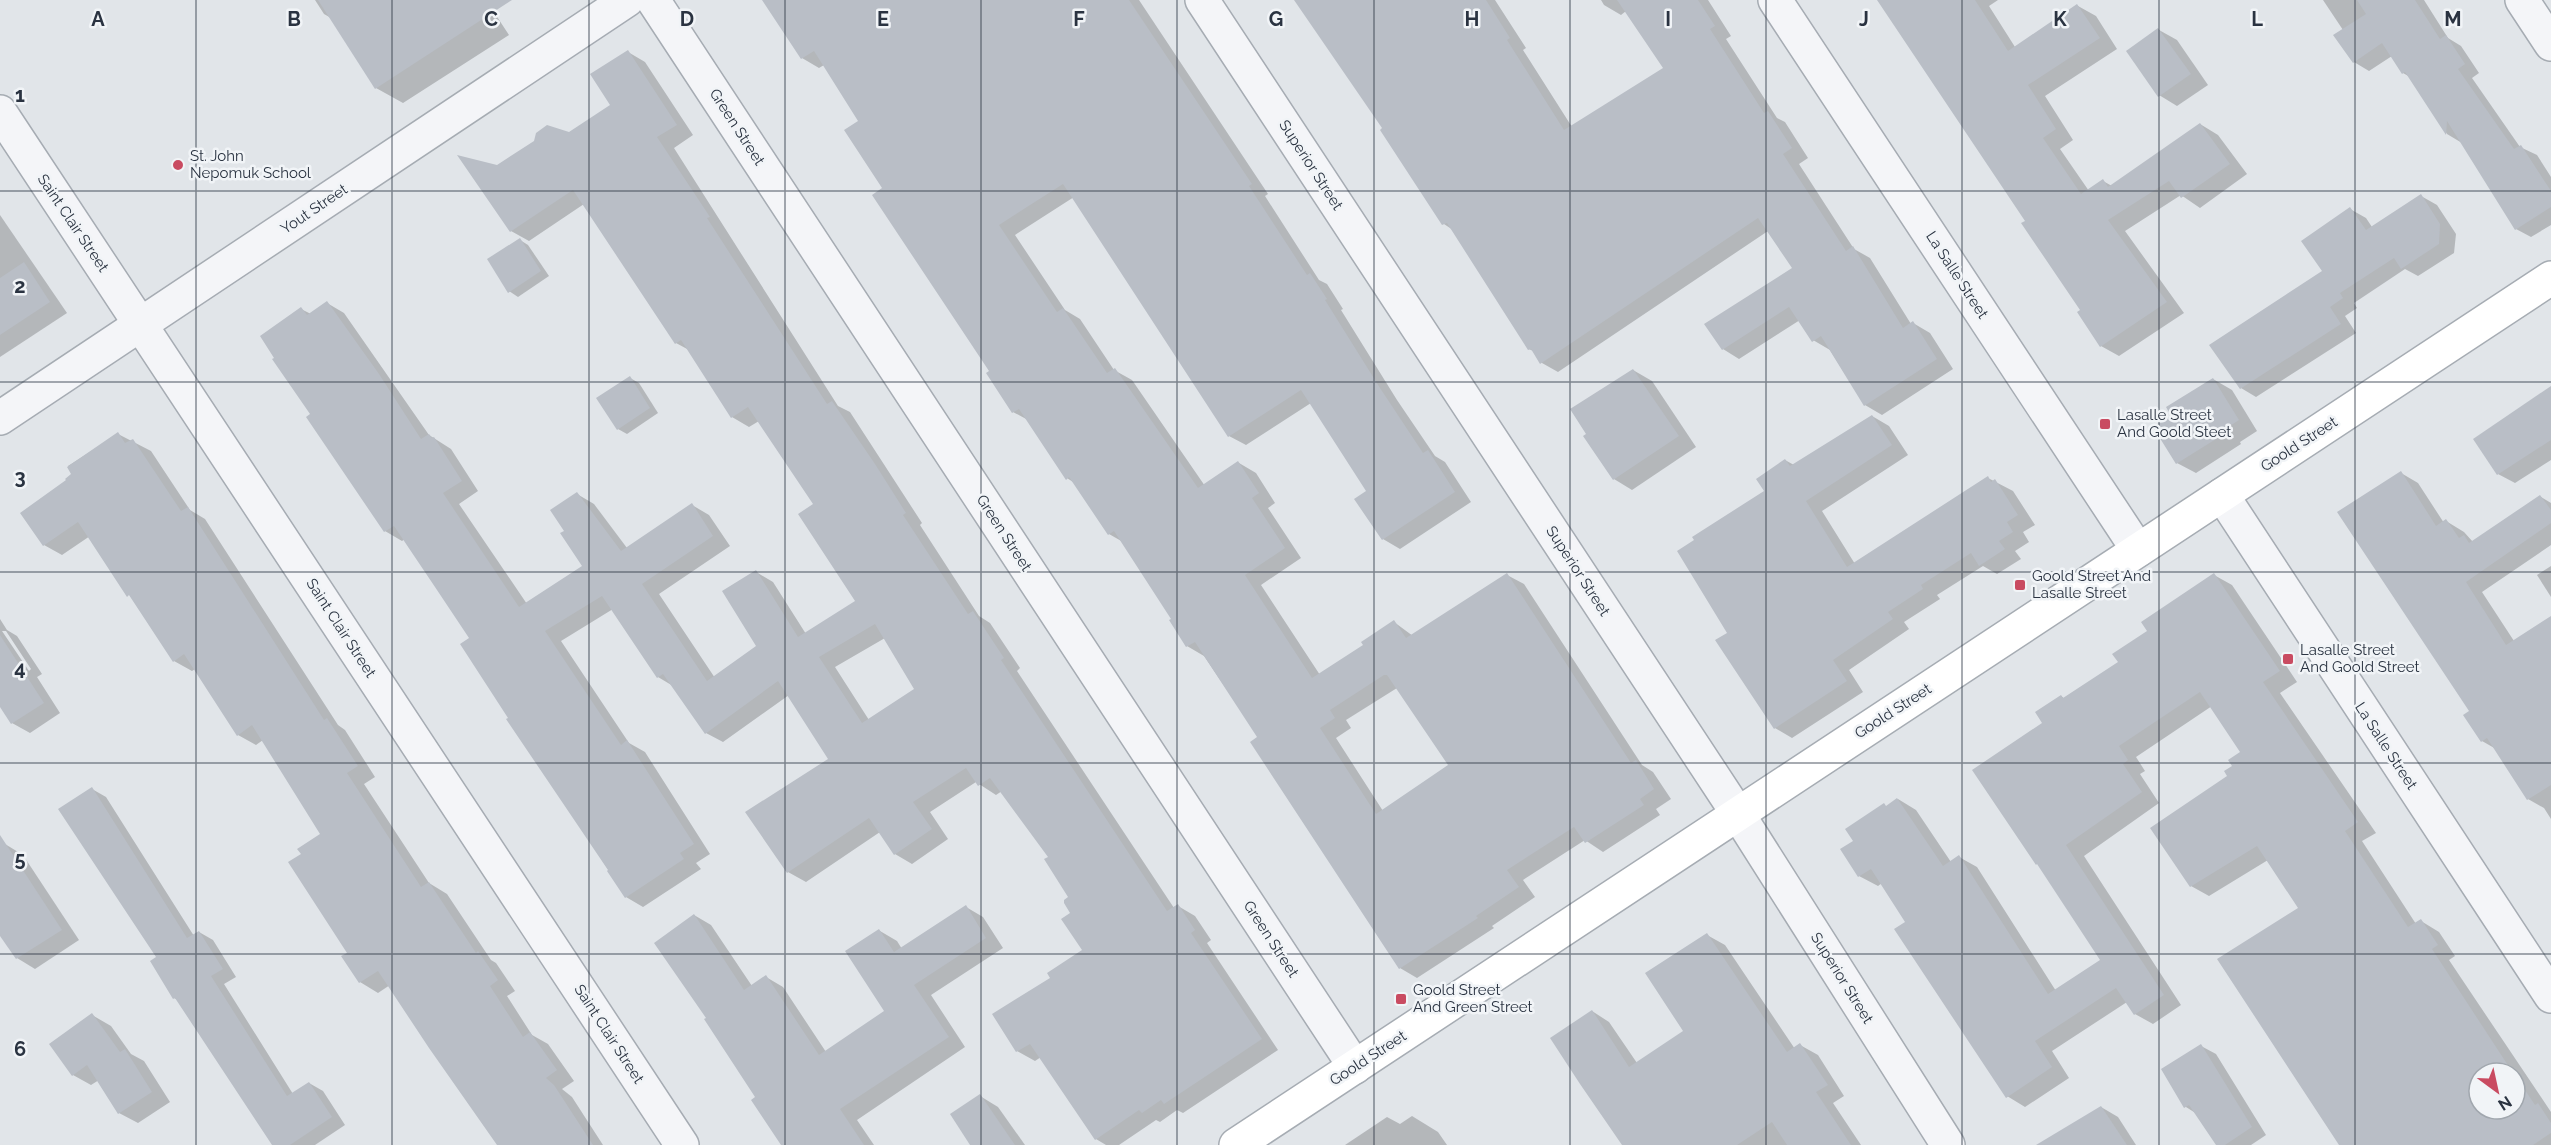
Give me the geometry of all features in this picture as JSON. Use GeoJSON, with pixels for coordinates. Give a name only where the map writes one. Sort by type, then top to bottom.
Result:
{"type":"FeatureCollection","features":[{"type":"Feature","properties":{"kind":"street","name":"Yout Street"},"geometry":{"type":"LineString","coordinates":[[0,418],[627,0]]}},
{"type":"Feature","properties":{"kind":"street","name":"Green Street"},"geometry":{"type":"LineString","coordinates":[[653,0],[1355,1067]]}},
{"type":"Feature","properties":{"kind":"street","name":"Superior Street"},"geometry":{"type":"LineString","coordinates":[[1202,0],[1738,814],[1948,1145]]}},
{"type":"Feature","properties":{"kind":"street","name":"La Salle Street"},"geometry":{"type":"LineString","coordinates":[[1775,0],[2138,550]]}},
{"type":"Feature","properties":{"kind":"street"},"geometry":{"type":"LineString","coordinates":[[2522,0],[2551,44]]}},
{"type":"Feature","properties":{"kind":"street","name":"Saint Clair Street"},"geometry":{"type":"LineString","coordinates":[[0,112],[682,1145]]}},
{"type":"Feature","properties":{"kind":"street","name":"Goold Street"},"geometry":{"type":"LineString","coordinates":[[1236,1145],[2551,278]]}},
{"type":"Feature","properties":{"kind":"street","name":"La Salle Street"},"geometry":{"type":"LineString","coordinates":[[2222,495],[2551,996]]}},
{"type":"Feature","properties":{"kind":"building"},"geometry":{"type":"Polygon","coordinates":[[[318,0],[512,0],[375,89],[318,0]]]}},
{"type":"Feature","properties":{"kind":"building"},"geometry":{"type":"Polygon","coordinates":[[[762,0],[1129,0],[1252,184],[1249,186],[1307,275],[1310,273],[1327,299],[1325,300],[1423,453],[1428,450],[1455,492],[1382,540],[1354,499],[1366,491],[1301,390],[1228,437],[1063,184],[999,225],[1057,312],[1063,308],[1107,373],[1115,368],[1198,488],[1238,461],[1259,493],[1252,498],[1285,548],[1245,575],[1312,678],[1363,645],[1361,642],[1394,620],[1406,638],[1507,573],[1631,763],[1636,760],[1654,789],[1640,799],[1644,805],[1585,843],[1574,827],[1507,870],[1519,887],[1476,916],[1478,918],[1399,969],[1250,742],[1257,737],[1195,642],[1186,647],[1169,620],[1171,619],[1114,531],[1108,535],[1069,477],[1066,480],[1019,409],[1012,413],[986,373],[989,371],[872,195],[882,188],[844,130],[858,121],[814,51],[801,59],[762,0]],[[1387,675],[1330,710],[1335,718],[1320,728],[1376,814],[1448,765],[1387,675]]]}},
{"type":"Feature","properties":{"kind":"building"},"geometry":{"type":"Polygon","coordinates":[[[1294,0],[1486,0],[1510,38],[1507,40],[1564,130],[1663,68],[1617,0],[1698,0],[1715,26],[1710,29],[1764,113],[1768,111],[1792,148],[1783,154],[1846,251],[1853,246],[1903,328],[1913,321],[1937,359],[1864,406],[1821,336],[1812,342],[1789,307],[1722,350],[1704,324],[1792,268],[1758,218],[1540,364],[1531,349],[1528,350],[1447,223],[1442,225],[1380,130],[1382,128],[1294,0]]]}},
{"type":"Feature","properties":{"kind":"building"},"geometry":{"type":"Polygon","coordinates":[[[1877,0],[1975,0],[2008,51],[2077,4],[2100,38],[2028,85],[2056,129],[2043,138],[2081,194],[2103,179],[2108,187],[2200,123],[2230,164],[2181,198],[2169,181],[2108,220],[2167,302],[2100,347],[2077,312],[2080,310],[2021,223],[2025,221],[1877,0]]]}},
{"type":"Feature","properties":{"kind":"building"},"geometry":{"type":"Polygon","coordinates":[[[2357,0],[2415,0],[2440,39],[2446,35],[2465,64],[2458,69],[2514,149],[2521,145],[2551,191],[2551,207],[2515,230],[2447,121],[2446,135],[2405,72],[2402,74],[2382,43],[2353,63],[2333,35],[2366,14],[2357,0]]]}},
{"type":"Feature","properties":{"kind":"building"},"geometry":{"type":"Polygon","coordinates":[[[2158,28],[2191,74],[2158,97],[2126,51],[2158,28]]]}},
{"type":"Feature","properties":{"kind":"building"},"geometry":{"type":"Polygon","coordinates":[[[628,50],[677,125],[657,137],[710,217],[707,218],[827,404],[832,401],[875,464],[906,513],[903,515],[968,614],[973,611],[1004,658],[1001,660],[1167,911],[1178,904],[1195,930],[1191,933],[1262,1039],[1164,1104],[1161,1100],[1142,1113],[1139,1110],[1095,1140],[1030,1044],[1016,1052],[992,1014],[1050,978],[1047,973],[1082,950],[1061,919],[1070,913],[1064,903],[1068,897],[1044,859],[1048,857],[990,778],[978,786],[966,768],[913,802],[932,829],[894,855],[869,818],[787,873],[745,812],[828,759],[778,681],[705,734],[663,674],[657,678],[602,596],[545,631],[621,745],[627,740],[694,844],[680,853],[684,859],[625,898],[506,719],[508,718],[460,644],[469,638],[394,526],[384,532],[306,417],[310,414],[272,359],[274,358],[260,336],[301,307],[307,315],[327,301],[379,374],[421,439],[429,434],[432,438],[434,437],[462,481],[443,493],[519,607],[582,566],[560,533],[564,531],[550,510],[577,492],[621,551],[692,503],[713,536],[642,584],[707,681],[756,646],[722,591],[756,570],[798,637],[855,601],[798,514],[813,504],[748,407],[731,418],[681,340],[675,344],[573,190],[510,232],[457,155],[497,165],[534,141],[536,133],[547,125],[569,132],[610,105],[590,74],[628,50]],[[875,624],[819,657],[862,723],[914,689],[875,624]]]}},
{"type":"Feature","properties":{"kind":"building"},"geometry":{"type":"Polygon","coordinates":[[[2421,194],[2440,224],[2439,244],[2401,269],[2394,258],[2340,293],[2343,298],[2330,307],[2341,324],[2240,389],[2209,345],[2322,271],[2301,241],[2350,207],[2366,230],[2421,194]]]}},
{"type":"Feature","properties":{"kind":"building"},"geometry":{"type":"Polygon","coordinates":[[[520,238],[541,271],[508,293],[487,259],[520,238]]]}},
{"type":"Feature","properties":{"kind":"building"},"geometry":{"type":"Polygon","coordinates":[[[24,262],[50,302],[0,335],[0,278],[24,262]]]}},
{"type":"Feature","properties":{"kind":"building"},"geometry":{"type":"Polygon","coordinates":[[[1633,369],[1679,436],[1613,480],[1583,436],[1586,434],[1570,409],[1633,369]]]}},
{"type":"Feature","properties":{"kind":"building"},"geometry":{"type":"Polygon","coordinates":[[[630,376],[650,408],[617,430],[596,398],[630,376]]]}},
{"type":"Feature","properties":{"kind":"building"},"geometry":{"type":"Polygon","coordinates":[[[2213,378],[2239,420],[2222,431],[2224,434],[2176,464],[2153,427],[2171,416],[2166,407],[2213,378]]]}},
{"type":"Feature","properties":{"kind":"building"},"geometry":{"type":"Polygon","coordinates":[[[2551,386],[2551,440],[2497,475],[2473,439],[2551,386]]]}},
{"type":"Feature","properties":{"kind":"building"},"geometry":{"type":"Polygon","coordinates":[[[1872,415],[1892,445],[1806,501],[1847,567],[1988,476],[1991,482],[1995,479],[2018,515],[2007,522],[2013,532],[1999,541],[2005,549],[1979,566],[1971,553],[1921,585],[1923,589],[1888,612],[1893,619],[1833,660],[1847,681],[1774,729],[1715,640],[1727,633],[1677,551],[1694,540],[1692,537],[1764,491],[1756,479],[1785,459],[1790,466],[1872,415]]]}},
{"type":"Feature","properties":{"kind":"building"},"geometry":{"type":"Polygon","coordinates":[[[118,432],[125,443],[133,439],[181,511],[188,507],[324,720],[327,718],[358,766],[347,773],[421,887],[429,882],[476,953],[478,951],[498,980],[490,986],[523,1037],[530,1032],[557,1070],[546,1078],[554,1085],[593,1145],[497,1145],[378,971],[359,983],[341,956],[347,953],[288,862],[301,854],[297,849],[320,834],[252,725],[237,736],[184,654],[173,662],[78,522],[43,546],[20,513],[66,480],[71,474],[67,467],[118,432]]]}},
{"type":"Feature","properties":{"kind":"building"},"geometry":{"type":"Polygon","coordinates":[[[2401,471],[2436,526],[2446,519],[2459,538],[2464,535],[2469,543],[2540,495],[2551,510],[2551,523],[2466,582],[2506,645],[2551,616],[2551,785],[2527,800],[2487,738],[2481,742],[2463,715],[2469,711],[2337,512],[2401,471]]]}},
{"type":"Feature","properties":{"kind":"building"},"geometry":{"type":"Polygon","coordinates":[[[2214,573],[2280,671],[2263,682],[2358,822],[2345,831],[2408,927],[2421,919],[2438,945],[2432,949],[2505,1061],[2467,1061],[2467,1121],[2527,1121],[2527,1093],[2535,1105],[2538,1103],[2551,1123],[2551,1133],[2533,1145],[2339,1145],[2217,959],[2298,908],[2257,846],[2190,887],[2150,828],[2227,776],[2224,771],[2232,766],[2228,760],[2240,752],[2200,692],[2119,746],[2128,760],[2123,764],[2142,792],[2066,845],[2164,995],[2134,1015],[2116,988],[2035,1041],[2052,1067],[2006,1098],[1894,929],[1905,922],[1871,869],[1858,877],[1840,849],[1853,841],[1845,829],[1884,803],[1886,806],[1897,798],[1943,866],[1959,855],[2048,994],[2100,960],[1972,770],[2042,723],[2035,712],[2061,695],[2063,698],[2118,662],[2112,654],[2147,631],[2141,622],[2214,573]]]}},
{"type":"Feature","properties":{"kind":"building"},"geometry":{"type":"Polygon","coordinates":[[[0,635],[44,703],[11,724],[0,707],[0,635]]]}},
{"type":"Feature","properties":{"kind":"building"},"geometry":{"type":"Polygon","coordinates":[[[92,787],[187,938],[199,931],[223,969],[211,976],[287,1096],[309,1082],[332,1117],[290,1145],[272,1145],[175,998],[173,999],[150,961],[156,957],[58,809],[92,787]]]}},
{"type":"Feature","properties":{"kind":"building"},"geometry":{"type":"Polygon","coordinates":[[[0,835],[62,930],[16,959],[0,936],[0,835]]]}},
{"type":"Feature","properties":{"kind":"building"},"geometry":{"type":"Polygon","coordinates":[[[966,905],[986,938],[914,985],[949,1037],[840,1109],[864,1145],[781,1145],[751,1100],[755,1097],[704,1019],[706,1018],[654,943],[694,914],[744,990],[766,975],[819,1055],[884,1011],[845,951],[879,929],[894,952],[966,905]]]}},
{"type":"Feature","properties":{"kind":"building"},"geometry":{"type":"Polygon","coordinates":[[[1707,933],[1787,1052],[1800,1043],[1828,1085],[1816,1092],[1851,1145],[1787,1145],[1772,1122],[1737,1145],[1622,1145],[1580,1084],[1550,1038],[1592,1010],[1629,1067],[1683,1031],[1645,973],[1707,933]]]}},
{"type":"Feature","properties":{"kind":"building"},"geometry":{"type":"Polygon","coordinates":[[[92,1013],[120,1052],[125,1049],[152,1092],[118,1114],[87,1065],[72,1076],[49,1044],[92,1013]]]}},
{"type":"Feature","properties":{"kind":"building"},"geometry":{"type":"Polygon","coordinates":[[[2201,1044],[2252,1127],[2225,1145],[2216,1145],[2189,1105],[2184,1108],[2161,1069],[2201,1044]]]}},
{"type":"Feature","properties":{"kind":"building"},"geometry":{"type":"Polygon","coordinates":[[[980,1094],[1015,1145],[970,1145],[950,1114],[980,1094]]]}},
{"type":"Feature","properties":{"kind":"building"},"geometry":{"type":"Polygon","coordinates":[[[2101,1106],[2127,1145],[2036,1145],[2101,1106]]]}},
{"type":"Feature","properties":{"kind":"place","name":"St. John Nepomuk School"},"geometry":{"type":"Point","coordinates":[178,165]}},
{"type":"Feature","properties":{"kind":"place","name":"Lasalle Street And Goold Steet"},"geometry":{"type":"Point","coordinates":[2105,424]}},
{"type":"Feature","properties":{"kind":"place","name":"Goold Street And Lasalle Street"},"geometry":{"type":"Point","coordinates":[2020,585]}},
{"type":"Feature","properties":{"kind":"place","name":"Lasalle Street And Goold Street"},"geometry":{"type":"Point","coordinates":[2288,659]}},
{"type":"Feature","properties":{"kind":"place","name":"Goold Street And Green Street"},"geometry":{"type":"Point","coordinates":[1401,999]}}]}
